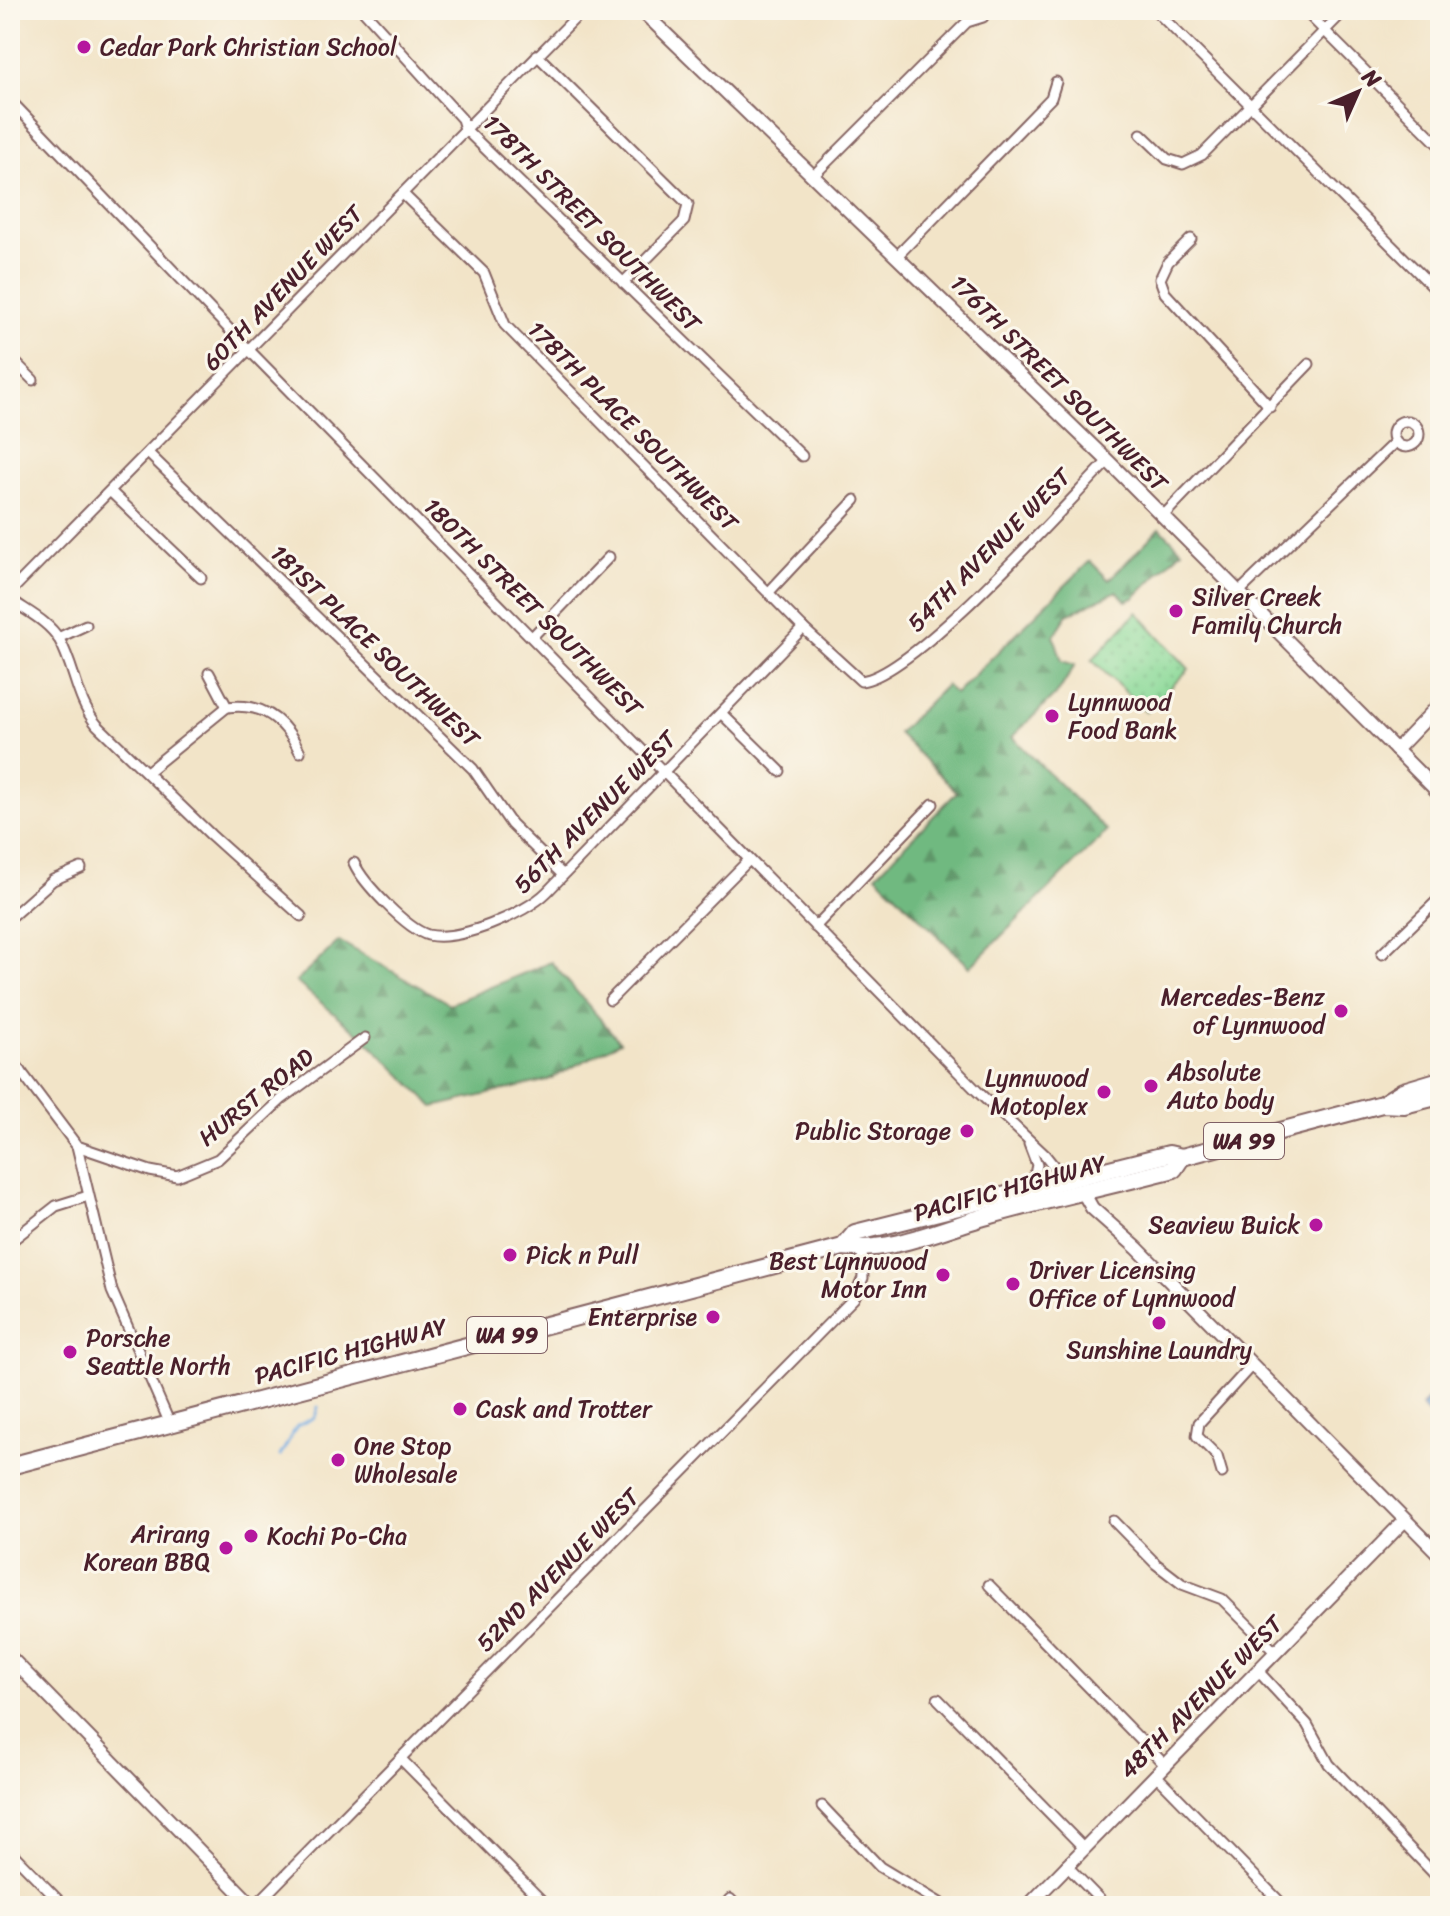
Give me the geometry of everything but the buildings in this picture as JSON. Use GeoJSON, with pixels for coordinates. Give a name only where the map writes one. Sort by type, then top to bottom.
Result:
{"type":"FeatureCollection","features":[{"type":"Feature","properties":{"kind":"highway","name":"PACIFIC HIGHWAY"},"geometry":{"type":"LineString","coordinates":[[843,1247],[855,1233],[1169,1154],[1182,1157],[1382,1104],[1403,1091],[1440,1080]]}},
{"type":"Feature","properties":{"kind":"highway","name":"PACIFIC HIGHWAY"},"geometry":{"type":"LineString","coordinates":[[1382,1104],[1404,1105],[1436,1095]]}},
{"type":"Feature","properties":{"kind":"highway","name":"PACIFIC HIGHWAY"},"geometry":{"type":"LineString","coordinates":[[10,1466],[843,1247],[862,1249],[919,1237],[1174,1169],[1182,1157]]}},
{"type":"Feature","properties":{"kind":"highway"},"geometry":{"type":"LineString","coordinates":[[1083,1192],[1089,1182],[1119,1166]]}},
{"type":"Feature","properties":{"kind":"highway"},"geometry":{"type":"LineString","coordinates":[[1000,1213],[1022,1199],[1056,1188],[1065,1180]]}},
{"type":"Feature","properties":{"kind":"highway"},"geometry":{"type":"LineString","coordinates":[[862,1249],[886,1225]]}},
{"type":"Feature","properties":{"kind":"street","name":"178TH STREET SOUTHWEST"},"geometry":{"type":"LineString","coordinates":[[363,10],[462,119],[465,129],[802,456]]}},
{"type":"Feature","properties":{"kind":"street","name":"60TH AVENUE WEST"},"geometry":{"type":"LineString","coordinates":[[10,592],[583,10]]}},
{"type":"Feature","properties":{"kind":"street","name":"176TH STREET SOUTHWEST"},"geometry":{"type":"LineString","coordinates":[[641,10],[1108,461],[1440,794]]}},
{"type":"Feature","properties":{"kind":"street"},"geometry":{"type":"LineString","coordinates":[[1155,10],[1440,294]]}},
{"type":"Feature","properties":{"kind":"street"},"geometry":{"type":"LineString","coordinates":[[1304,10],[1440,146]]}},
{"type":"Feature","properties":{"kind":"street"},"geometry":{"type":"LineString","coordinates":[[1141,134],[1167,159],[1183,164],[1202,155],[1345,10]]}},
{"type":"Feature","properties":{"kind":"street"},"geometry":{"type":"LineString","coordinates":[[814,175],[967,22],[983,17]]}},
{"type":"Feature","properties":{"kind":"street"},"geometry":{"type":"LineString","coordinates":[[537,55],[681,193],[689,208],[684,221],[623,283]]}},
{"type":"Feature","properties":{"kind":"street"},"geometry":{"type":"LineString","coordinates":[[898,255],[1051,98],[1056,82]]}},
{"type":"Feature","properties":{"kind":"street","name":"180TH STREET SOUTHWEST"},"geometry":{"type":"LineString","coordinates":[[10,100],[249,350],[815,927],[1045,1155],[1065,1180]]}},
{"type":"Feature","properties":{"kind":"street","name":"178TH PLACE SOUTHWEST"},"geometry":{"type":"LineString","coordinates":[[403,194],[484,273],[505,325],[853,676]]}},
{"type":"Feature","properties":{"kind":"street"},"geometry":{"type":"LineString","coordinates":[[1191,239],[1168,262],[1160,279],[1165,293],[1270,407]]}},
{"type":"Feature","properties":{"kind":"street"},"geometry":{"type":"LineString","coordinates":[[10,357],[33,380]]}},
{"type":"Feature","properties":{"kind":"street"},"geometry":{"type":"LineString","coordinates":[[1163,516],[1309,364]]}},
{"type":"Feature","properties":{"kind":"street"},"geometry":{"type":"LineString","coordinates":[[1240,591],[1395,442]]}},
{"type":"Feature","properties":{"kind":"street","name":"181ST PLACE SOUTHWEST"},"geometry":{"type":"LineString","coordinates":[[149,454],[473,769],[511,824],[563,875]]}},
{"type":"Feature","properties":{"kind":"street","name":"54TH AVENUE WEST"},"geometry":{"type":"LineString","coordinates":[[853,676],[861,681],[871,680],[926,643],[1108,461]]}},
{"type":"Feature","properties":{"kind":"street"},"geometry":{"type":"LineString","coordinates":[[111,492],[201,578]]}},
{"type":"Feature","properties":{"kind":"street"},"geometry":{"type":"LineString","coordinates":[[769,592],[855,500]]}},
{"type":"Feature","properties":{"kind":"street"},"geometry":{"type":"LineString","coordinates":[[532,637],[609,557]]}},
{"type":"Feature","properties":{"kind":"street"},"geometry":{"type":"LineString","coordinates":[[10,599],[58,638],[88,714],[301,916]]}},
{"type":"Feature","properties":{"kind":"street"},"geometry":{"type":"LineString","coordinates":[[58,638],[86,625]]}},
{"type":"Feature","properties":{"kind":"street","name":"56TH AVENUE WEST"},"geometry":{"type":"LineString","coordinates":[[354,863],[360,876],[413,927],[432,935],[513,917],[537,902],[803,628]]}},
{"type":"Feature","properties":{"kind":"street"},"geometry":{"type":"LineString","coordinates":[[209,673],[227,707]]}},
{"type":"Feature","properties":{"kind":"street"},"geometry":{"type":"LineString","coordinates":[[1396,750],[1440,704]]}},
{"type":"Feature","properties":{"kind":"street"},"geometry":{"type":"LineString","coordinates":[[147,772],[227,707],[257,706],[266,711],[290,731],[300,752]]}},
{"type":"Feature","properties":{"kind":"street"},"geometry":{"type":"LineString","coordinates":[[722,714],[780,771]]}},
{"type":"Feature","properties":{"kind":"street"},"geometry":{"type":"LineString","coordinates":[[815,927],[933,804]]}},
{"type":"Feature","properties":{"kind":"street"},"geometry":{"type":"LineString","coordinates":[[610,1000],[749,860]]}},
{"type":"Feature","properties":{"kind":"street"},"geometry":{"type":"LineString","coordinates":[[10,918],[53,880],[81,868]]}},
{"type":"Feature","properties":{"kind":"street"},"geometry":{"type":"LineString","coordinates":[[1382,954],[1440,898]]}},
{"type":"Feature","properties":{"kind":"street","name":"HURST ROAD"},"geometry":{"type":"LineString","coordinates":[[77,1146],[150,1171],[177,1176],[218,1159],[282,1099],[365,1038]]}},
{"type":"Feature","properties":{"kind":"street"},"geometry":{"type":"LineString","coordinates":[[10,1057],[77,1146],[112,1291],[170,1424]]}},
{"type":"Feature","properties":{"kind":"street"},"geometry":{"type":"LineString","coordinates":[[10,1081],[21,1071]]}},
{"type":"Feature","properties":{"kind":"street"},"geometry":{"type":"LineString","coordinates":[[1028,1141],[1037,1165],[1032,1188]]}},
{"type":"Feature","properties":{"kind":"street"},"geometry":{"type":"LineString","coordinates":[[1104,1218],[1100,1209],[1106,1186]]}},
{"type":"Feature","properties":{"kind":"street"},"geometry":{"type":"LineString","coordinates":[[1083,1192],[1089,1205],[1440,1555]]}},
{"type":"Feature","properties":{"kind":"street"},"geometry":{"type":"LineString","coordinates":[[10,1242],[56,1206],[88,1196]]}},
{"type":"Feature","properties":{"kind":"street","name":"52ND AVENUE WEST"},"geometry":{"type":"LineString","coordinates":[[254,1906],[402,1760],[854,1298],[863,1278],[862,1249]]}},
{"type":"Feature","properties":{"kind":"street"},"geometry":{"type":"LineString","coordinates":[[1222,1473],[1217,1456],[1197,1436],[1199,1423],[1252,1365]]}},
{"type":"Feature","properties":{"kind":"street","name":"48TH AVENUE WEST"},"geometry":{"type":"LineString","coordinates":[[1028,1906],[1405,1520]]}},
{"type":"Feature","properties":{"kind":"street"},"geometry":{"type":"LineString","coordinates":[[1114,1521],[1156,1564],[1182,1584],[1222,1599],[1276,1653]]}},
{"type":"Feature","properties":{"kind":"street"},"geometry":{"type":"LineString","coordinates":[[989,1585],[1284,1906]]}},
{"type":"Feature","properties":{"kind":"street"},"geometry":{"type":"LineString","coordinates":[[10,1657],[254,1906]]}},
{"type":"Feature","properties":{"kind":"street"},"geometry":{"type":"LineString","coordinates":[[1258,1671],[1307,1724],[1329,1764],[1440,1880]]}},
{"type":"Feature","properties":{"kind":"street"},"geometry":{"type":"LineString","coordinates":[[938,1699],[1083,1847]]}},
{"type":"Feature","properties":{"kind":"street"},"geometry":{"type":"LineString","coordinates":[[402,1760],[547,1906]]}},
{"type":"Feature","properties":{"kind":"street"},"geometry":{"type":"LineString","coordinates":[[822,1806],[880,1867],[945,1906]]}},
{"type":"Feature","properties":{"kind":"street"},"geometry":{"type":"LineString","coordinates":[[10,1851],[64,1906]]}},
{"type":"Feature","properties":{"kind":"street"},"geometry":{"type":"LineString","coordinates":[[1066,1865],[1106,1906]]}},
{"type":"Feature","properties":{"kind":"green space"},"geometry":{"type":"Polygon","coordinates":[[[1160,528],[1182,550],[1134,598],[1126,601],[1117,591],[1068,614],[1054,636],[1062,661],[1075,665],[1059,691],[1012,737],[1107,831],[970,967],[876,875],[957,792],[898,733],[946,685],[955,694],[1090,561],[1109,580],[1160,528]]]}},
{"type":"Feature","properties":{"kind":"green space"},"geometry":{"type":"Polygon","coordinates":[[[1137,612],[1189,669],[1146,712],[1092,660],[1137,612]]]}},
{"type":"Feature","properties":{"kind":"green space"},"geometry":{"type":"Polygon","coordinates":[[[339,941],[450,1004],[551,962],[620,1042],[548,1080],[434,1107],[365,1039],[296,982],[339,941]]]}},
{"type":"Feature","properties":{"kind":"water"},"geometry":{"type":"Polygon","coordinates":[[[1440,1387],[1440,1425],[1421,1406],[1440,1387]]]}},
{"type":"Feature","properties":{"kind":"waterway"},"geometry":{"type":"LineString","coordinates":[[280,1456],[297,1426],[315,1417],[318,1407]]}},
{"type":"Feature","properties":{"kind":"place","name":"Cedar Park Christian School"},"geometry":{"type":"Point","coordinates":[84,47]}},
{"type":"Feature","properties":{"kind":"place","name":"Silver Creek Family Church"},"geometry":{"type":"Point","coordinates":[1176,611]}},
{"type":"Feature","properties":{"kind":"place","name":"Lynnwood Food Bank"},"geometry":{"type":"Point","coordinates":[1052,716]}},
{"type":"Feature","properties":{"kind":"place","name":"Mercedes-Benz of Lynnwood"},"geometry":{"type":"Point","coordinates":[1341,1011]}},
{"type":"Feature","properties":{"kind":"place","name":"Absolute Auto body"},"geometry":{"type":"Point","coordinates":[1151,1086]}},
{"type":"Feature","properties":{"kind":"place","name":"Lynnwood Motoplex"},"geometry":{"type":"Point","coordinates":[1104,1092]}},
{"type":"Feature","properties":{"kind":"place","name":"Public Storage"},"geometry":{"type":"Point","coordinates":[967,1131]}},
{"type":"Feature","properties":{"kind":"place","name":"Seaview Buick"},"geometry":{"type":"Point","coordinates":[1316,1225]}},
{"type":"Feature","properties":{"kind":"place","name":"Pick n Pull"},"geometry":{"type":"Point","coordinates":[510,1255]}},
{"type":"Feature","properties":{"kind":"place","name":"Best Lynnwood Motor Inn"},"geometry":{"type":"Point","coordinates":[943,1275]}},
{"type":"Feature","properties":{"kind":"place","name":"Driver Licensing Office of Lynnwood"},"geometry":{"type":"Point","coordinates":[1013,1284]}},
{"type":"Feature","properties":{"kind":"place","name":"Enterprise"},"geometry":{"type":"Point","coordinates":[713,1317]}},
{"type":"Feature","properties":{"kind":"place","name":"Sunshine Laundry"},"geometry":{"type":"Point","coordinates":[1159,1323]}},
{"type":"Feature","properties":{"kind":"place","name":"Porsche Seattle North"},"geometry":{"type":"Point","coordinates":[70,1352]}},
{"type":"Feature","properties":{"kind":"place","name":"Cask and Trotter"},"geometry":{"type":"Point","coordinates":[460,1409]}},
{"type":"Feature","properties":{"kind":"place","name":"One Stop Wholesale"},"geometry":{"type":"Point","coordinates":[338,1460]}},
{"type":"Feature","properties":{"kind":"place","name":"Kochi Po-Cha"},"geometry":{"type":"Point","coordinates":[251,1536]}},
{"type":"Feature","properties":{"kind":"place","name":"Arirang Korean BBQ"},"geometry":{"type":"Point","coordinates":[226,1548]}}]}
